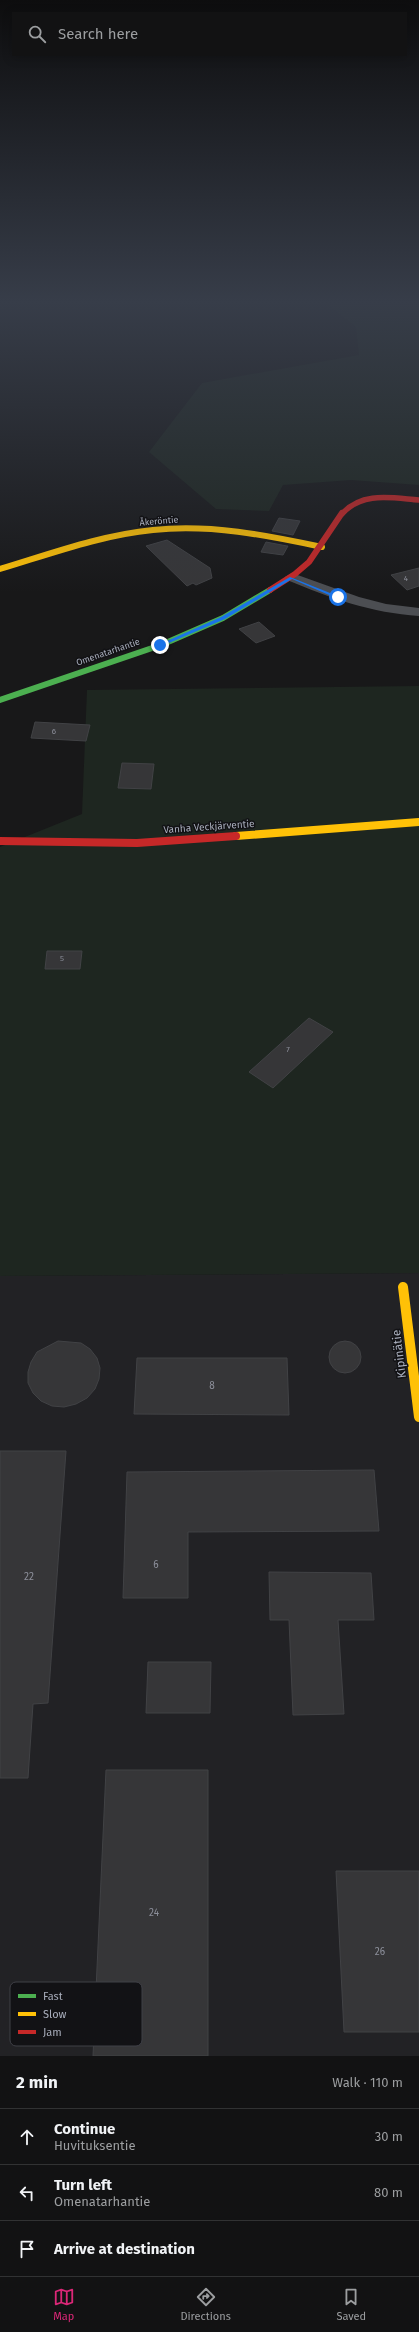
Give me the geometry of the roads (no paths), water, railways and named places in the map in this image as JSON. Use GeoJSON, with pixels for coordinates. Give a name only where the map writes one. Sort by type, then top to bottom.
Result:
{"type":"FeatureCollection","features":[{"type":"Feature","properties":{"kind":"street","name":"Omenatarhantie"},"geometry":{"type":"LineString","coordinates":[[0,700],[160,645],[223,618],[292,578],[309,563],[322,547],[343,513],[355,502],[373,498],[419,500]]}},
{"type":"Feature","properties":{"kind":"street","name":"Åkeröntie"},"geometry":{"type":"LineString","coordinates":[[0,568],[117,536],[154,530],[229,530],[322,547]]}},
{"type":"Feature","properties":{"kind":"street"},"geometry":{"type":"LineString","coordinates":[[292,578],[338,597],[400,611],[419,612]]}},
{"type":"Feature","properties":{"kind":"street","name":"Vanha Veckjärventie"},"geometry":{"type":"LineString","coordinates":[[0,841],[137,843],[419,822]]}},
{"type":"Feature","properties":{"kind":"street","name":"Kipinätie"},"geometry":{"type":"LineString","coordinates":[[404,1287],[419,1417]]}}]}
